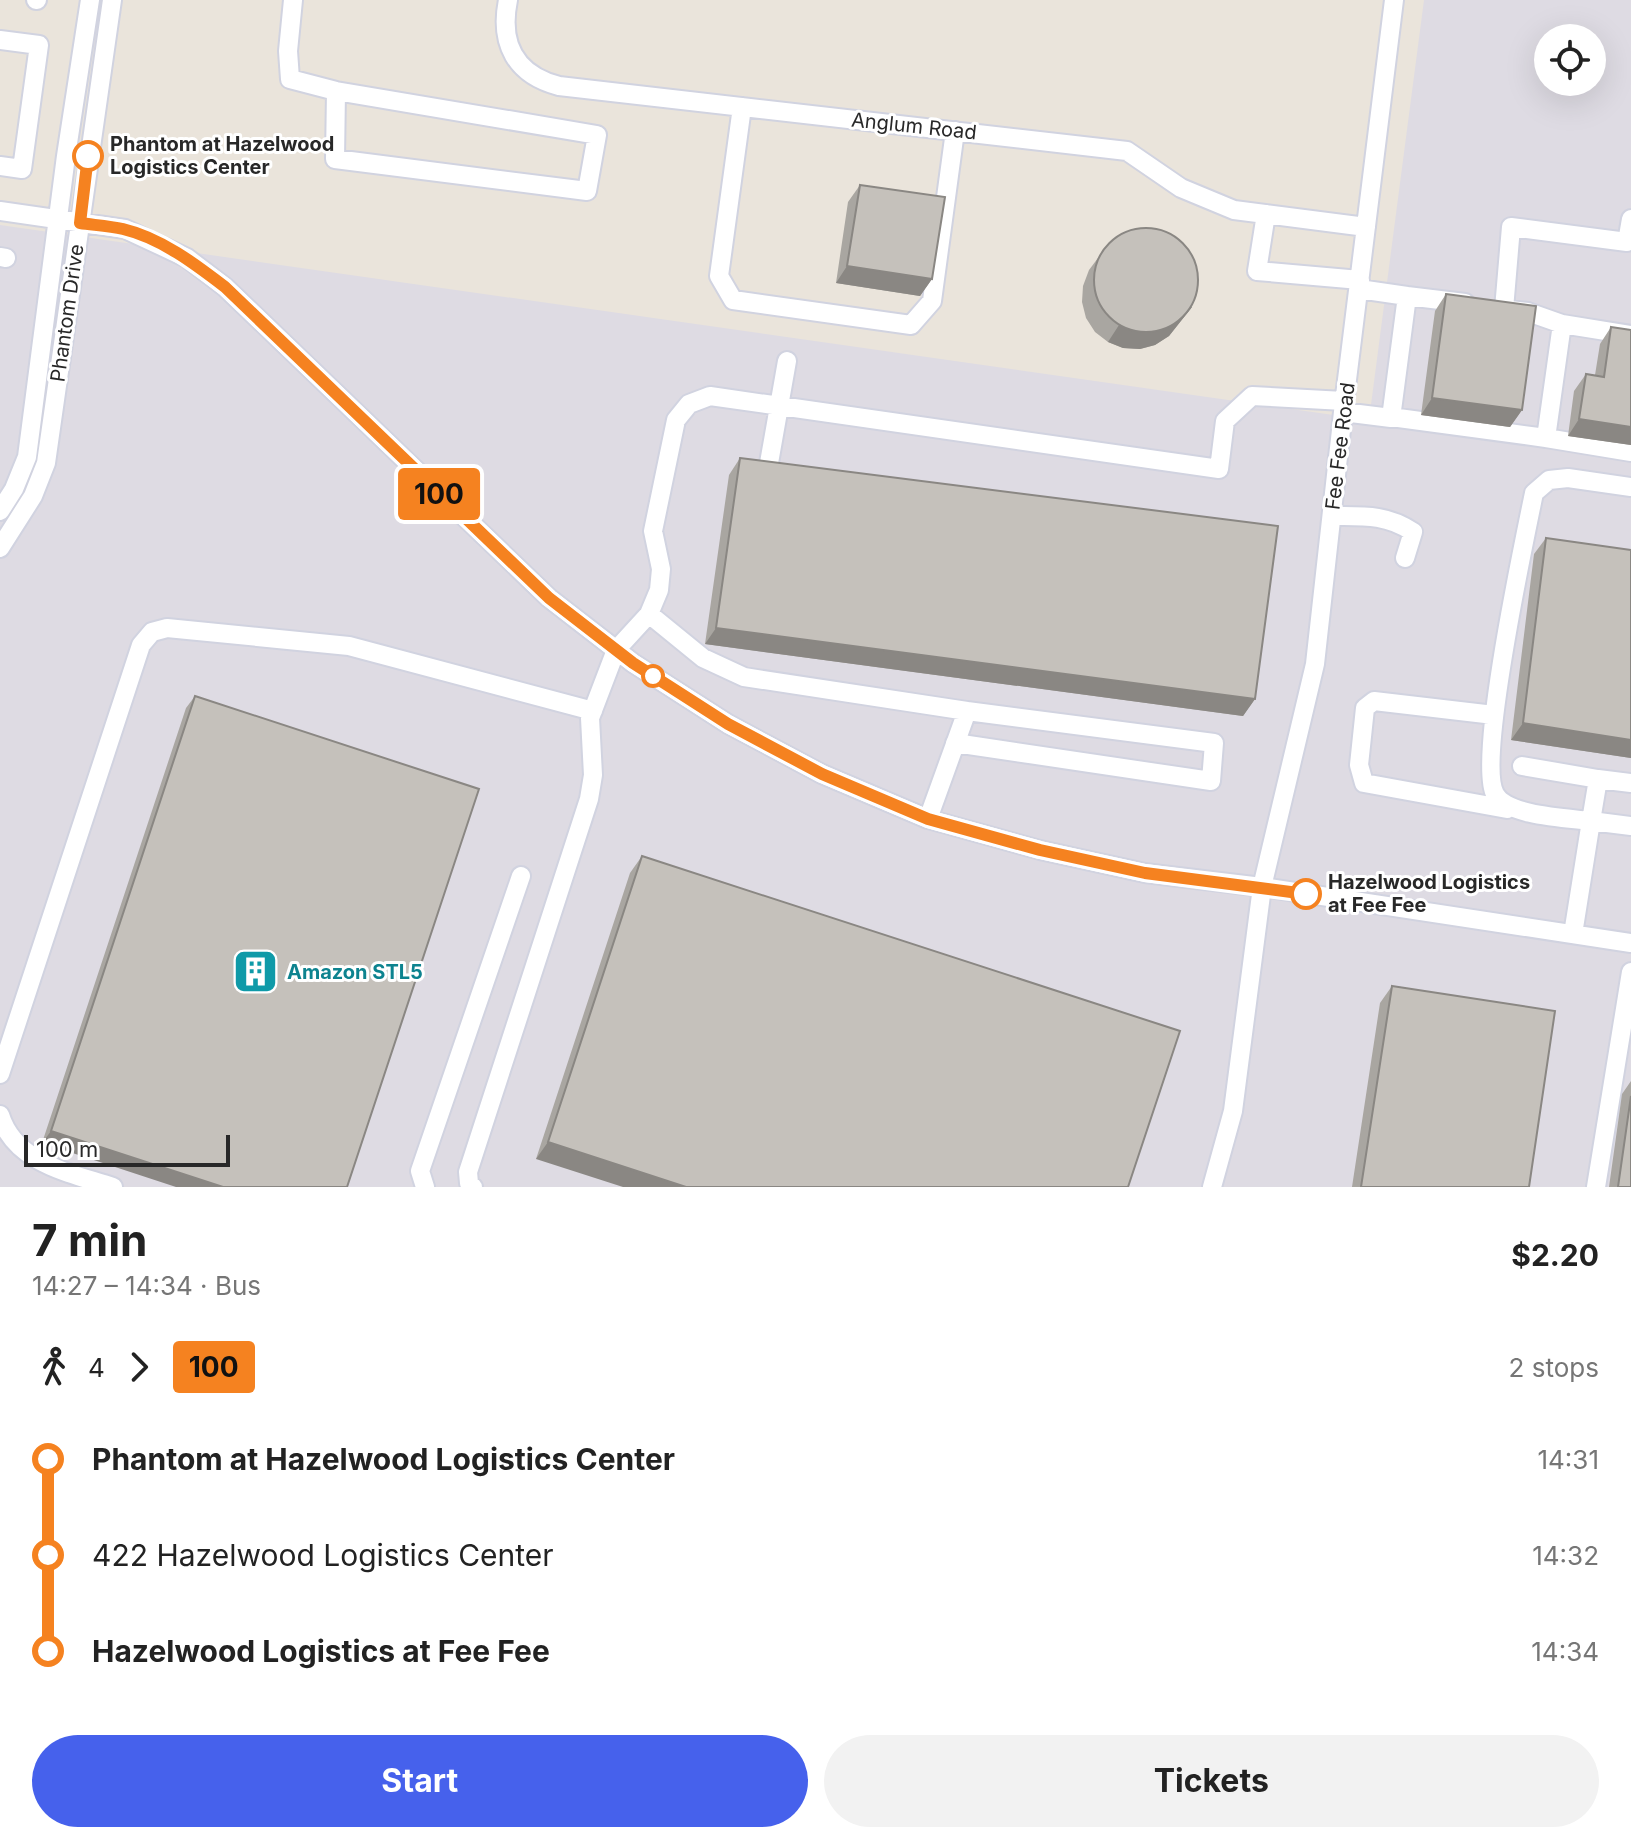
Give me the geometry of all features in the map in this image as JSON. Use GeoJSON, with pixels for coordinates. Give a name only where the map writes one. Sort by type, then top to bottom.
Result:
{"type":"FeatureCollection","features":[{"type":"Feature","properties":{"kind":"street","name":"Phantom Drive"},"geometry":{"type":"LineString","coordinates":[[0,548],[5,517],[27,457],[90,0]]}},
{"type":"Feature","properties":{"kind":"street","name":"Phantom Drive"},"geometry":{"type":"LineString","coordinates":[[5,517],[33,496],[46,463],[112,0]]}},
{"type":"Feature","properties":{"kind":"street"},"geometry":{"type":"LineString","coordinates":[[293,0],[288,51],[290,79],[336,91],[597,135],[587,191],[335,159],[336,91]]}},
{"type":"Feature","properties":{"kind":"street","name":"Anglum Road"},"geometry":{"type":"LineString","coordinates":[[508,0],[506,35],[525,70],[538,81],[559,86],[1127,151],[1181,188],[1234,210],[1366,227]]}},
{"type":"Feature","properties":{"kind":"street","name":"Fee Fee Road"},"geometry":{"type":"LineString","coordinates":[[1212,1187],[1233,1111],[1262,887],[1315,664],[1394,0]]}},
{"type":"Feature","properties":{"kind":"street"},"geometry":{"type":"LineString","coordinates":[[0,40],[39,45],[22,169],[0,166]]}},
{"type":"Feature","properties":{"kind":"street"},"geometry":{"type":"LineString","coordinates":[[742,107],[719,276],[733,300],[911,325],[932,301],[955,131]]}},
{"type":"Feature","properties":{"kind":"street"},"geometry":{"type":"LineString","coordinates":[[0,211],[125,229],[187,258],[225,287],[549,598],[616,650],[741,731],[822,774],[928,819],[1040,850],[1145,873],[1262,887],[1631,943]]}},
{"type":"Feature","properties":{"kind":"street"},"geometry":{"type":"LineString","coordinates":[[1266,214],[1257,271],[1359,284],[1407,296],[1528,312],[1562,324],[1631,335]]}},
{"type":"Feature","properties":{"kind":"street"},"geometry":{"type":"LineString","coordinates":[[1504,309],[1511,227],[1627,242],[1631,219]]}},
{"type":"Feature","properties":{"kind":"street"},"geometry":{"type":"LineString","coordinates":[[1391,417],[1407,296]]}},
{"type":"Feature","properties":{"kind":"street"},"geometry":{"type":"LineString","coordinates":[[1546,438],[1562,324]]}},
{"type":"Feature","properties":{"kind":"street"},"geometry":{"type":"LineString","coordinates":[[769,463],[787,361]]}},
{"type":"Feature","properties":{"kind":"street"},"geometry":{"type":"LineString","coordinates":[[473,1187],[469,1183],[468,1172],[589,799],[593,775],[590,718],[616,650],[649,614],[659,590],[661,569],[653,531],[676,420],[689,404],[710,396],[1219,469],[1225,421],[1252,396],[1344,407],[1391,417],[1631,452]]}},
{"type":"Feature","properties":{"kind":"street"},"geometry":{"type":"LineString","coordinates":[[1512,809],[1495,795],[1490,778],[1494,715],[1534,493],[1549,480],[1568,478],[1631,487]]}},
{"type":"Feature","properties":{"kind":"street"},"geometry":{"type":"LineString","coordinates":[[1332,516],[1369,516],[1397,521],[1413,532],[1405,558]]}},
{"type":"Feature","properties":{"kind":"street"},"geometry":{"type":"LineString","coordinates":[[649,614],[703,658],[744,677],[967,711],[1214,743],[1211,781],[955,743]]}},
{"type":"Feature","properties":{"kind":"street"},"geometry":{"type":"LineString","coordinates":[[0,1074],[141,645],[152,632],[167,628],[349,646],[593,711]]}},
{"type":"Feature","properties":{"kind":"street"},"geometry":{"type":"LineString","coordinates":[[1494,715],[1374,701],[1365,708],[1359,765],[1364,783],[1631,826]]}},
{"type":"Feature","properties":{"kind":"street"},"geometry":{"type":"LineString","coordinates":[[928,819],[967,711]]}},
{"type":"Feature","properties":{"kind":"street"},"geometry":{"type":"LineString","coordinates":[[1522,766],[1631,783]]}},
{"type":"Feature","properties":{"kind":"street"},"geometry":{"type":"LineString","coordinates":[[1573,934],[1598,779]]}},
{"type":"Feature","properties":{"kind":"street"},"geometry":{"type":"LineString","coordinates":[[425,1187],[420,1171],[521,876]]}},
{"type":"Feature","properties":{"kind":"street"},"geometry":{"type":"LineString","coordinates":[[1596,1187],[1623,1067],[1631,972]]}},
{"type":"Feature","properties":{"kind":"street"},"geometry":{"type":"LineString","coordinates":[[0,1115],[22,1149],[37,1161],[113,1187]]}},
{"type":"Feature","properties":{"kind":"shaded area"},"geometry":{"type":"Polygon","coordinates":[[[1424,0],[1631,0],[1631,1187],[0,1187],[0,225],[1369,420],[1424,0]]]}},
{"type":"Feature","properties":{"kind":"building"},"geometry":{"type":"Polygon","coordinates":[[[860,185],[945,197],[932,279],[847,266],[860,185]]]}},
{"type":"Feature","properties":{"kind":"building"},"geometry":{"type":"Polygon","coordinates":[[[1146,228],[1166,232],[1183,243],[1194,260],[1198,280],[1194,300],[1183,317],[1166,328],[1146,332],[1126,328],[1109,317],[1098,300],[1094,280],[1098,260],[1109,243],[1126,232],[1146,228]]]}},
{"type":"Feature","properties":{"kind":"building"},"geometry":{"type":"Polygon","coordinates":[[[1446,294],[1536,306],[1522,410],[1432,398],[1446,294]]]}},
{"type":"Feature","properties":{"kind":"building"},"geometry":{"type":"Polygon","coordinates":[[[1611,327],[1631,330],[1631,427],[1579,419],[1586,374],[1604,377],[1611,327]]]}},
{"type":"Feature","properties":{"kind":"building"},"geometry":{"type":"Polygon","coordinates":[[[740,458],[1278,526],[1255,699],[716,628],[740,458]]]}},
{"type":"Feature","properties":{"kind":"building"},"geometry":{"type":"Polygon","coordinates":[[[1546,538],[1631,550],[1631,740],[1523,723],[1546,538]]]}},
{"type":"Feature","properties":{"kind":"building","name":"Amazon STL5"},"geometry":{"type":"Polygon","coordinates":[[[195,696],[479,789],[347,1187],[223,1187],[51,1131],[195,696]]]}},
{"type":"Feature","properties":{"kind":"building"},"geometry":{"type":"Polygon","coordinates":[[[642,856],[1180,1031],[1128,1187],[686,1187],[548,1142],[642,856]]]}},
{"type":"Feature","properties":{"kind":"building"},"geometry":{"type":"Polygon","coordinates":[[[1392,986],[1555,1011],[1529,1187],[1361,1187],[1392,986]]]}},
{"type":"Feature","properties":{"kind":"building"},"geometry":{"type":"Polygon","coordinates":[[[1631,1096],[1631,1187],[1618,1187],[1631,1096]]]}},
{"type":"Feature","properties":{"kind":"bus line","name":"100"},"geometry":{"type":"LineString","coordinates":[[88,156],[80,223],[125,229],[157,242],[187,258],[225,287],[549,598],[633,663],[728,724],[822,774],[928,819],[1040,850],[1145,873],[1306,894]]}},
{"type":"Feature","properties":{"kind":"place","name":"Phantom at Hazelwood Logistics Center"},"geometry":{"type":"Point","coordinates":[88,156]}},
{"type":"Feature","properties":{"kind":"place","name":"Hazelwood Logistics at Fee Fee"},"geometry":{"type":"Point","coordinates":[1306,894]}},
{"type":"Feature","properties":{"kind":"place","name":"Amazon STL5"},"geometry":{"type":"Point","coordinates":[256,972]}}]}
